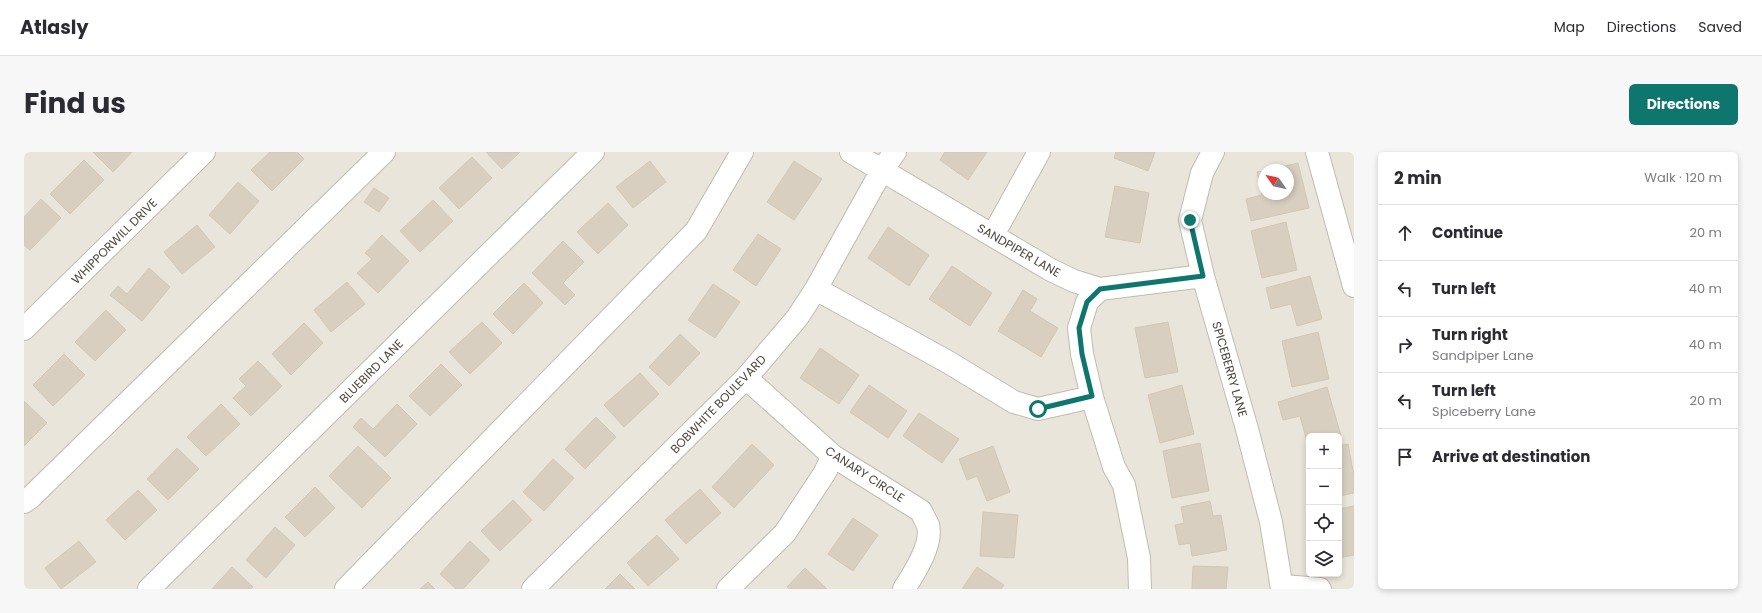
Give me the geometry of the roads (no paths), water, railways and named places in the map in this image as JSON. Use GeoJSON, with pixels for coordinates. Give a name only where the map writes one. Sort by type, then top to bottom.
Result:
{"type":"FeatureCollection","features":[{"type":"Feature","properties":{"kind":"street","name":"WHIPPORWILL DRIVE"},"geometry":{"type":"LineString","coordinates":[[24,329],[204,152]]}},
{"type":"Feature","properties":{"kind":"street"},"geometry":{"type":"LineString","coordinates":[[24,502],[31,498],[384,152]]}},
{"type":"Feature","properties":{"kind":"street","name":"BLUEBIRD LANE"},"geometry":{"type":"LineString","coordinates":[[149,589],[594,152]]}},
{"type":"Feature","properties":{"kind":"street"},"geometry":{"type":"LineString","coordinates":[[346,589],[696,231],[742,152]]}},
{"type":"Feature","properties":{"kind":"street","name":"SANDPIPER LANE"},"geometry":{"type":"LineString","coordinates":[[851,152],[1062,276],[1100,289],[1203,276]]}},
{"type":"Feature","properties":{"kind":"street","name":"BOBWHITE BOULEVARD"},"geometry":{"type":"LineString","coordinates":[[533,589],[746,378],[797,318],[816,289],[882,170],[895,152]]}},
{"type":"Feature","properties":{"kind":"street"},"geometry":{"type":"LineString","coordinates":[[993,235],[1039,152]]}},
{"type":"Feature","properties":{"kind":"street","name":"SPICEBERRY LANE"},"geometry":{"type":"LineString","coordinates":[[1213,152],[1202,173],[1190,220],[1203,276],[1251,444],[1271,522],[1283,587]]}},
{"type":"Feature","properties":{"kind":"street"},"geometry":{"type":"LineString","coordinates":[[1317,152],[1354,286]]}},
{"type":"Feature","properties":{"kind":"street"},"geometry":{"type":"LineString","coordinates":[[816,289],[948,362],[1014,402],[1038,409],[1092,396]]}},
{"type":"Feature","properties":{"kind":"street"},"geometry":{"type":"LineString","coordinates":[[1100,289],[1087,302],[1079,328],[1082,354],[1092,396],[1114,467],[1124,485],[1139,558],[1140,589]]}},
{"type":"Feature","properties":{"kind":"street","name":"CANARY CIRCLE"},"geometry":{"type":"LineString","coordinates":[[746,378],[833,456],[921,511],[928,526],[927,542],[918,566],[904,589]]}},
{"type":"Feature","properties":{"kind":"street"},"geometry":{"type":"LineString","coordinates":[[728,589],[785,533],[824,474],[833,456]]}},
{"type":"Feature","properties":{"kind":"street"},"geometry":{"type":"LineString","coordinates":[[1283,587],[1320,589]]}}]}
